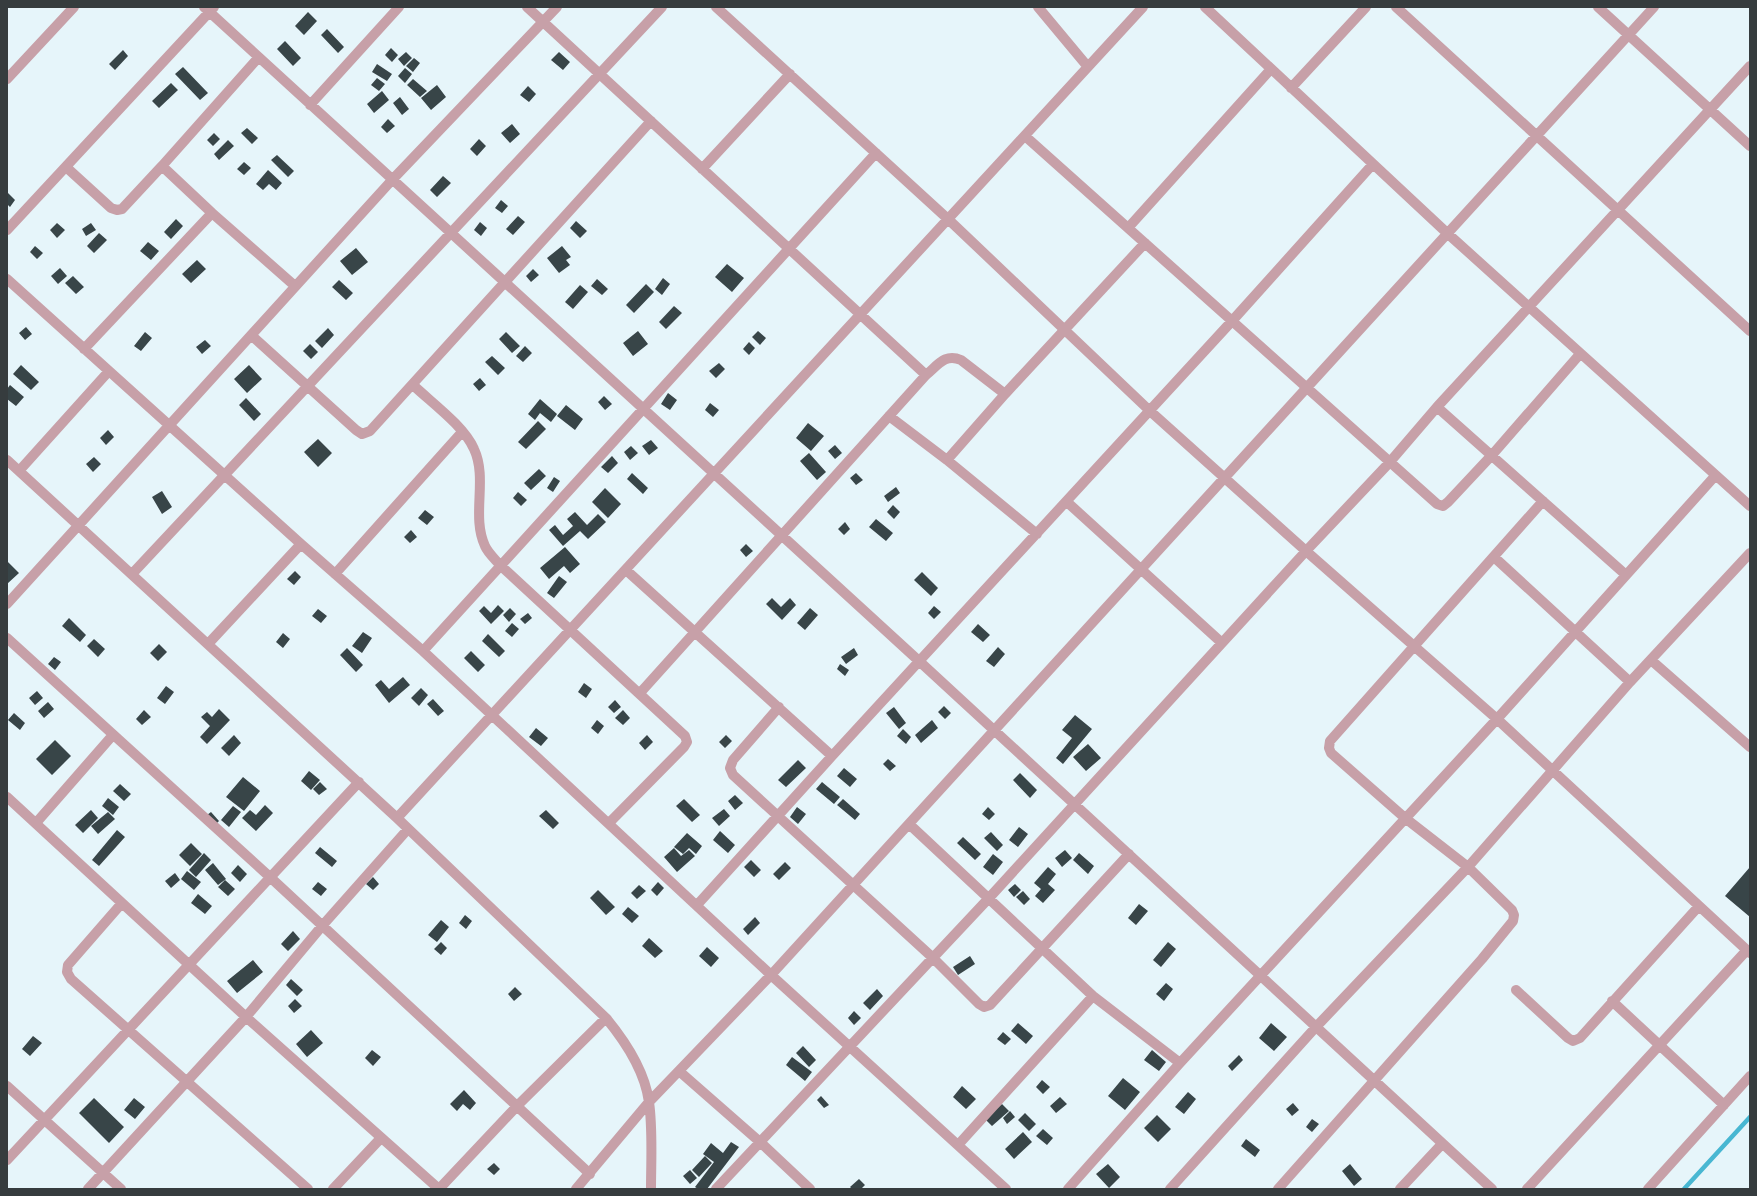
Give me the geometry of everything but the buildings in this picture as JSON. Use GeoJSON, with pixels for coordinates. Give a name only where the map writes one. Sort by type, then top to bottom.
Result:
{"type":"FeatureCollection","features":[{"type":"Feature","properties":{"kind":"street"},"geometry":{"type":"LineString","coordinates":[[7,79],[74,7]]}},
{"type":"Feature","properties":{"kind":"street"},"geometry":{"type":"LineString","coordinates":[[310,105],[399,7]]}},
{"type":"Feature","properties":{"kind":"street"},"geometry":{"type":"LineString","coordinates":[[527,7],[926,375]]}},
{"type":"Feature","properties":{"kind":"street"},"geometry":{"type":"LineString","coordinates":[[7,604],[392,180],[557,7]]}},
{"type":"Feature","properties":{"kind":"street"},"geometry":{"type":"LineString","coordinates":[[132,574],[662,7]]}},
{"type":"Feature","properties":{"kind":"street"},"geometry":{"type":"LineString","coordinates":[[716,7],[949,220],[1150,411],[1223,478],[1497,719],[1749,951],[1658,1045],[1527,1189]]}},
{"type":"Feature","properties":{"kind":"street"},"geometry":{"type":"LineString","coordinates":[[1038,7],[1088,67]]}},
{"type":"Feature","properties":{"kind":"street"},"geometry":{"type":"LineString","coordinates":[[398,818],[949,220],[1143,7]]}},
{"type":"Feature","properties":{"kind":"street"},"geometry":{"type":"LineString","coordinates":[[1205,7],[1447,233],[1750,506]]}},
{"type":"Feature","properties":{"kind":"street"},"geometry":{"type":"LineString","coordinates":[[1291,88],[1366,7]]}},
{"type":"Feature","properties":{"kind":"street"},"geometry":{"type":"LineString","coordinates":[[1396,7],[1537,135],[1616,210],[1750,331]]}},
{"type":"Feature","properties":{"kind":"street"},"geometry":{"type":"LineString","coordinates":[[1598,7],[1750,146]]}},
{"type":"Feature","properties":{"kind":"street"},"geometry":{"type":"LineString","coordinates":[[576,1189],[649,1102],[771,975],[1654,7]]}},
{"type":"Feature","properties":{"kind":"street"},"geometry":{"type":"LineString","coordinates":[[7,230],[209,9],[258,58],[780,536],[919,661],[993,732],[1129,854],[1315,1028],[1492,1189]]}},
{"type":"Feature","properties":{"kind":"street"},"geometry":{"type":"LineString","coordinates":[[66,167],[111,208],[117,210],[122,209],[258,58]]}},
{"type":"Feature","properties":{"kind":"street"},"geometry":{"type":"LineString","coordinates":[[716,1189],[989,898],[1306,551],[1389,463],[1437,407],[1616,210],[1750,66]]}},
{"type":"Feature","properties":{"kind":"street"},"geometry":{"type":"LineString","coordinates":[[1128,228],[1271,69]]}},
{"type":"Feature","properties":{"kind":"street"},"geometry":{"type":"LineString","coordinates":[[702,169],[790,74]]}},
{"type":"Feature","properties":{"kind":"street"},"geometry":{"type":"LineString","coordinates":[[251,335],[356,430],[362,434],[370,431],[505,284],[650,121]]}},
{"type":"Feature","properties":{"kind":"street"},"geometry":{"type":"LineString","coordinates":[[1025,136],[1389,463],[1437,504],[1443,506],[1492,454],[1580,354]]}},
{"type":"Feature","properties":{"kind":"street"},"geometry":{"type":"LineString","coordinates":[[423,651],[876,153]]}},
{"type":"Feature","properties":{"kind":"street"},"geometry":{"type":"LineString","coordinates":[[697,905],[1232,321],[1372,164]]}},
{"type":"Feature","properties":{"kind":"street"},"geometry":{"type":"LineString","coordinates":[[162,166],[212,213],[295,286]]}},
{"type":"Feature","properties":{"kind":"street"},"geometry":{"type":"LineString","coordinates":[[84,349],[212,213]]}},
{"type":"Feature","properties":{"kind":"street"},"geometry":{"type":"LineString","coordinates":[[947,460],[1005,394],[1145,243]]}},
{"type":"Feature","properties":{"kind":"street"},"geometry":{"type":"LineString","coordinates":[[7,279],[168,426],[423,651],[771,975],[1006,1189]]}},
{"type":"Feature","properties":{"kind":"street"},"geometry":{"type":"LineString","coordinates":[[640,693],[926,375],[946,357],[953,357],[961,360],[1005,394]]}},
{"type":"Feature","properties":{"kind":"street"},"geometry":{"type":"LineString","coordinates":[[19,471],[109,372]]}},
{"type":"Feature","properties":{"kind":"street"},"geometry":{"type":"LineString","coordinates":[[413,385],[462,432],[474,449],[479,468],[480,533],[485,547],[500,565],[685,736],[687,742],[684,747],[609,823]]}},
{"type":"Feature","properties":{"kind":"street"},"geometry":{"type":"LineString","coordinates":[[1437,407],[1626,574]]}},
{"type":"Feature","properties":{"kind":"street"},"geometry":{"type":"LineString","coordinates":[[889,416],[947,460],[1036,534]]}},
{"type":"Feature","properties":{"kind":"street"},"geometry":{"type":"LineString","coordinates":[[335,574],[462,432]]}},
{"type":"Feature","properties":{"kind":"street"},"geometry":{"type":"LineString","coordinates":[[7,460],[398,818],[606,1018],[625,1042],[638,1067],[649,1102],[651,1189]]}},
{"type":"Feature","properties":{"kind":"street"},"geometry":{"type":"LineString","coordinates":[[1068,1189],[1180,1063],[1261,977],[1497,719],[1715,476]]}},
{"type":"Feature","properties":{"kind":"street"},"geometry":{"type":"LineString","coordinates":[[1278,1189],[1482,960],[1513,921],[1514,915],[1512,910],[1468,867],[1405,818],[1331,753],[1329,748],[1330,741],[1543,501]]}},
{"type":"Feature","properties":{"kind":"street"},"geometry":{"type":"LineString","coordinates":[[1067,502],[1222,643]]}},
{"type":"Feature","properties":{"kind":"street"},"geometry":{"type":"LineString","coordinates":[[208,644],[301,544]]}},
{"type":"Feature","properties":{"kind":"street"},"geometry":{"type":"LineString","coordinates":[[1170,1189],[1315,1028],[1468,867],[1630,682],[1749,555]]}},
{"type":"Feature","properties":{"kind":"street"},"geometry":{"type":"LineString","coordinates":[[1494,557],[1576,630],[1630,682]]}},
{"type":"Feature","properties":{"kind":"street"},"geometry":{"type":"LineString","coordinates":[[626,570],[832,756]]}},
{"type":"Feature","properties":{"kind":"street"},"geometry":{"type":"LineString","coordinates":[[7,638],[112,736],[271,878],[590,1174]]}},
{"type":"Feature","properties":{"kind":"street"},"geometry":{"type":"LineString","coordinates":[[1651,660],[1750,747]]}},
{"type":"Feature","properties":{"kind":"street"},"geometry":{"type":"LineString","coordinates":[[779,707],[733,760],[730,768],[733,775],[984,1007],[990,1005],[1129,854]]}},
{"type":"Feature","properties":{"kind":"street"},"geometry":{"type":"LineString","coordinates":[[36,824],[112,736]]}},
{"type":"Feature","properties":{"kind":"street"},"geometry":{"type":"LineString","coordinates":[[7,1160],[359,782]]}},
{"type":"Feature","properties":{"kind":"street"},"geometry":{"type":"LineString","coordinates":[[7,797],[246,1017],[439,1189],[517,1106],[606,1018]]}},
{"type":"Feature","properties":{"kind":"street"},"geometry":{"type":"LineString","coordinates":[[909,824],[1093,996],[1180,1063]]}},
{"type":"Feature","properties":{"kind":"street"},"geometry":{"type":"LineString","coordinates":[[88,1189],[246,1017],[322,926],[408,829]]}},
{"type":"Feature","properties":{"kind":"street"},"geometry":{"type":"LineString","coordinates":[[122,903],[68,965],[67,972],[71,979],[308,1189]]}},
{"type":"Feature","properties":{"kind":"street"},"geometry":{"type":"LineString","coordinates":[[1516,990],[1568,1038],[1573,1041],[1580,1038],[1699,906]]}},
{"type":"Feature","properties":{"kind":"street"},"geometry":{"type":"LineString","coordinates":[[958,1145],[1093,996]]}},
{"type":"Feature","properties":{"kind":"street"},"geometry":{"type":"LineString","coordinates":[[1612,1001],[1724,1105]]}},
{"type":"Feature","properties":{"kind":"street"},"geometry":{"type":"LineString","coordinates":[[679,1071],[760,1142],[810,1189]]}},
{"type":"Feature","properties":{"kind":"street"},"geometry":{"type":"LineString","coordinates":[[1648,1189],[1750,1076]]}},
{"type":"Feature","properties":{"kind":"street"},"geometry":{"type":"LineString","coordinates":[[7,1086],[121,1189]]}},
{"type":"Feature","properties":{"kind":"street"},"geometry":{"type":"LineString","coordinates":[[333,1189],[381,1138]]}},
{"type":"Feature","properties":{"kind":"street"},"geometry":{"type":"LineString","coordinates":[[1400,1189],[1442,1144]]}},
{"type":"Feature","properties":{"kind":"waterway"},"geometry":{"type":"LineString","coordinates":[[1684,1189],[1750,1117]]}}]}
